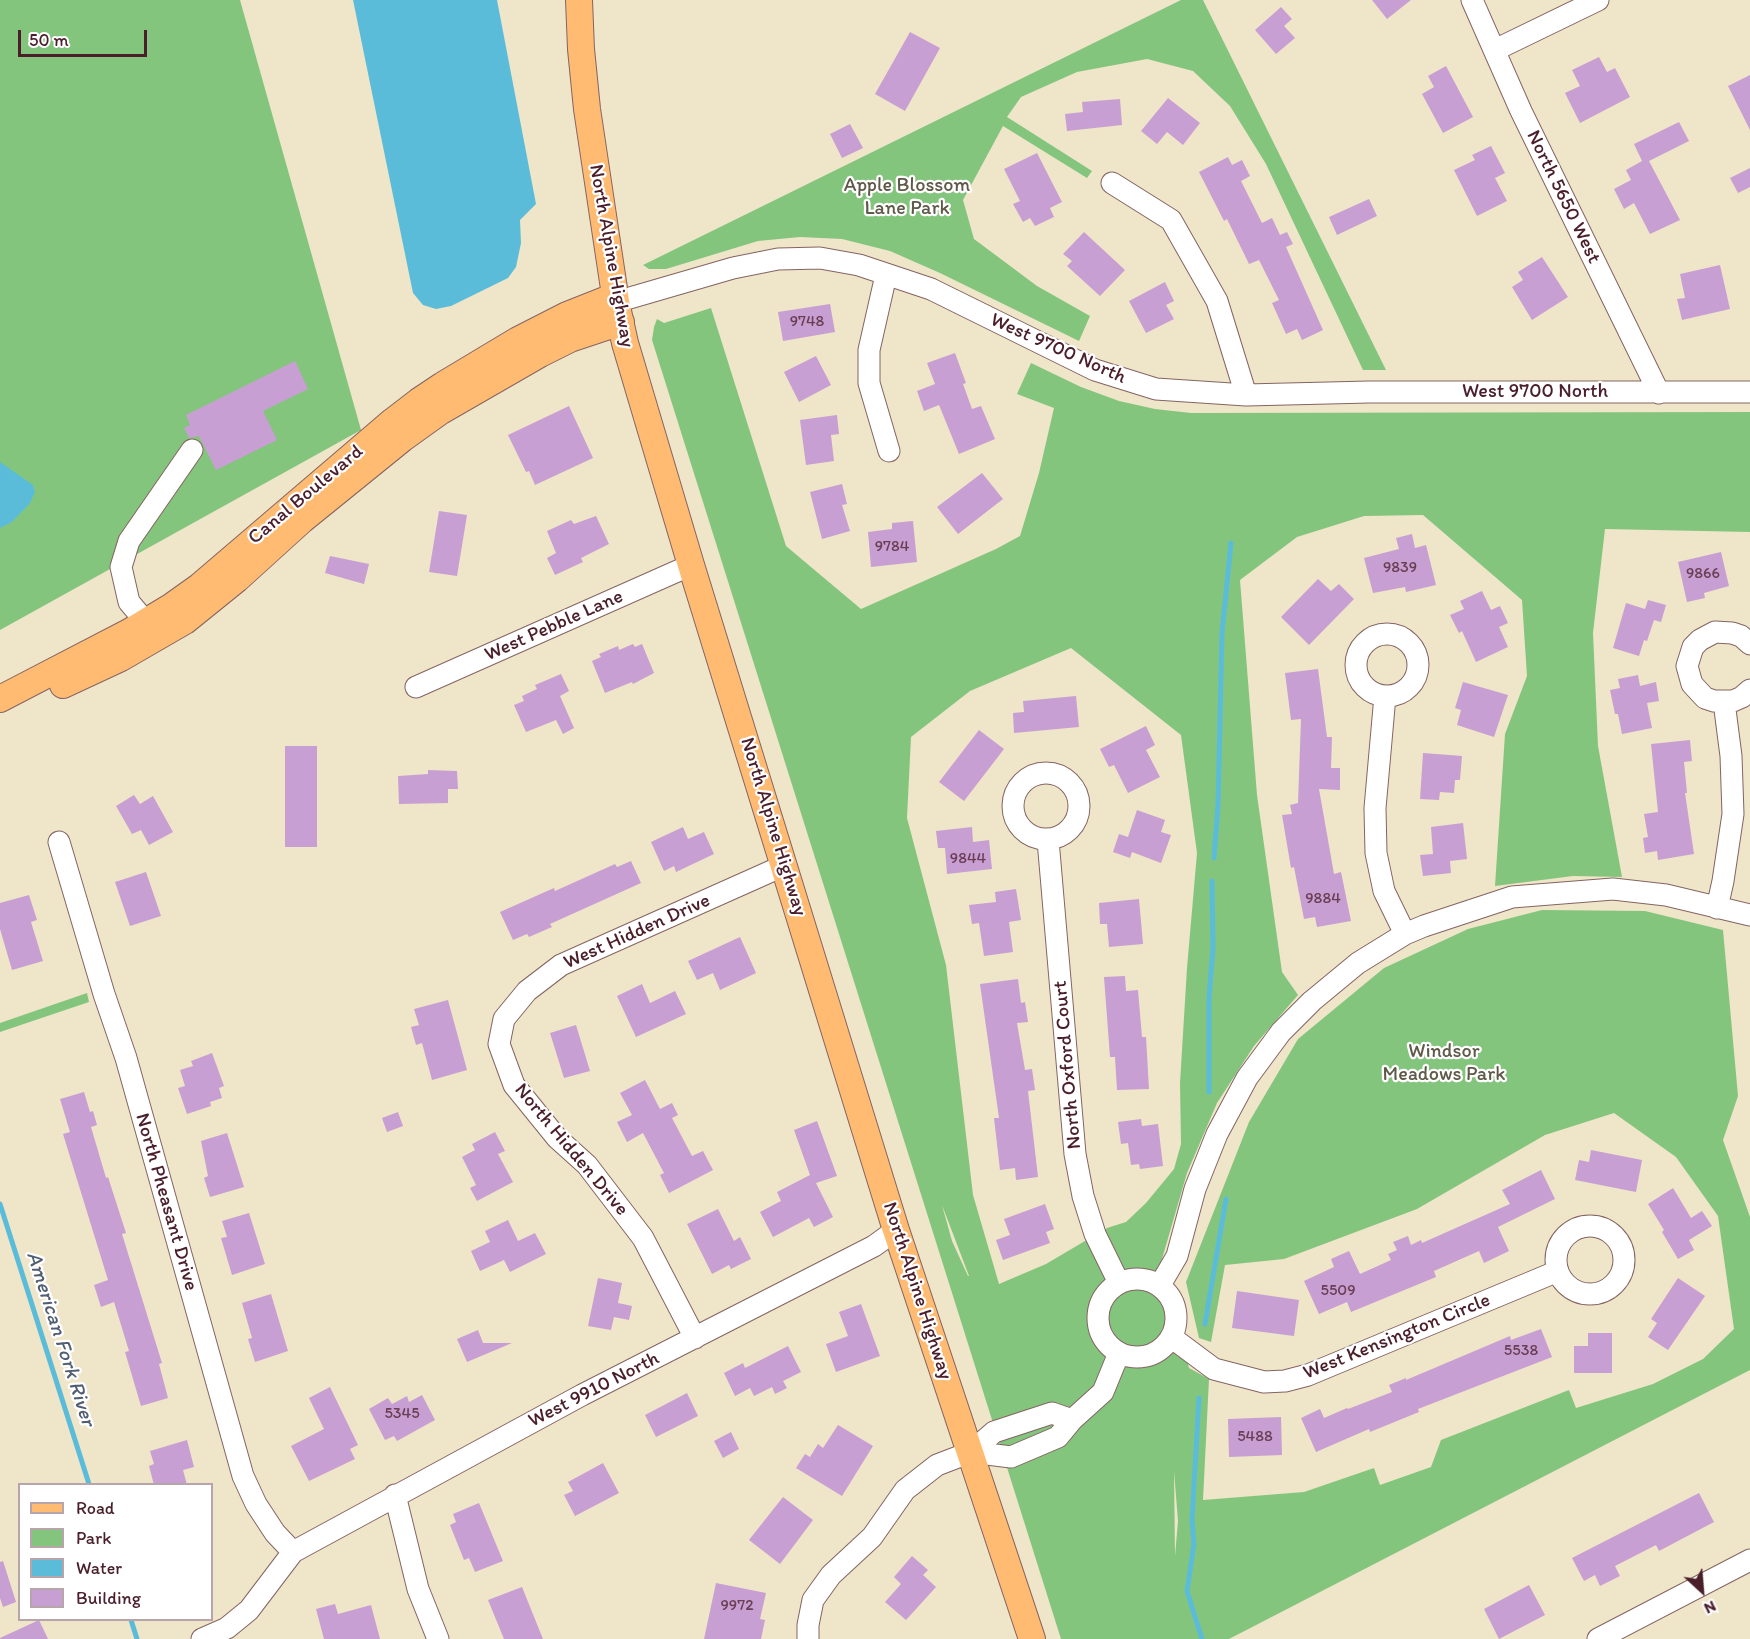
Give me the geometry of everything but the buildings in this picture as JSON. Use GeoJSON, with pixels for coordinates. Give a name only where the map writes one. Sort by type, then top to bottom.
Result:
{"type":"FeatureCollection","features":[{"type":"Feature","properties":{"kind":"main road","name":"North Alpine Highway"},"geometry":{"type":"LineString","coordinates":[[579,0],[587,109],[617,307],[691,565],[896,1230],[1032,1639]]}},
{"type":"Feature","properties":{"kind":"main road","name":"Canal Boulevard"},"geometry":{"type":"LineString","coordinates":[[0,699],[153,630],[185,621],[210,602],[302,520],[402,439],[441,411],[485,384],[570,339],[617,307]]}},
{"type":"Feature","properties":{"kind":"main road","name":"Canal Boulevard"},"geometry":{"type":"LineString","coordinates":[[0,713],[86,675],[153,630]]}},
{"type":"Feature","properties":{"kind":"street","name":"North 5650 West"},"geometry":{"type":"LineString","coordinates":[[1472,0],[1521,111],[1659,393]]}},
{"type":"Feature","properties":{"kind":"street"},"geometry":{"type":"LineString","coordinates":[[1495,50],[1598,0]]}},
{"type":"Feature","properties":{"kind":"street"},"geometry":{"type":"LineString","coordinates":[[1112,183],[1171,220],[1217,301],[1246,395]]}},
{"type":"Feature","properties":{"kind":"street","name":"West 9700 North"},"geometry":{"type":"LineString","coordinates":[[617,307],[723,270],[778,259],[820,258],[859,265],[931,289],[1095,370],[1156,389],[1246,395],[1403,392],[1750,392]]}},
{"type":"Feature","properties":{"kind":"street"},"geometry":{"type":"LineString","coordinates":[[886,275],[869,350],[869,383],[889,451]]}},
{"type":"Feature","properties":{"kind":"street"},"geometry":{"type":"LineString","coordinates":[[153,630],[129,602],[121,567],[129,540],[192,450]]}},
{"type":"Feature","properties":{"kind":"street","name":"West Pebble Lane"},"geometry":{"type":"LineString","coordinates":[[416,687],[691,565]]}},
{"type":"Feature","properties":{"kind":"street"},"geometry":{"type":"LineString","coordinates":[[1750,644],[1741,636],[1715,632],[1700,640],[1689,656],[1687,666],[1692,684],[1706,698],[1724,702],[1742,697],[1750,690]]}},
{"type":"Feature","properties":{"kind":"street"},"geometry":{"type":"LineString","coordinates":[[1385,696],[1376,808],[1376,853],[1384,891],[1405,934]]}},
{"type":"Feature","properties":{"kind":"street"},"geometry":{"type":"LineString","coordinates":[[1717,908],[1733,814],[1731,756],[1724,702]]}},
{"type":"Feature","properties":{"kind":"street","name":"North Oxford Court"},"geometry":{"type":"LineString","coordinates":[[1048,840],[1075,1154],[1083,1196],[1095,1234],[1119,1283]]}},
{"type":"Feature","properties":{"kind":"street","name":"North Pheasant Drive"},"geometry":{"type":"LineString","coordinates":[[58,842],[126,1058],[243,1476],[256,1504],[275,1533],[292,1552]]}},
{"type":"Feature","properties":{"kind":"street","name":"West Hidden Drive"},"geometry":{"type":"LineString","coordinates":[[504,1019],[527,991],[561,965],[785,865]]}},
{"type":"Feature","properties":{"kind":"street"},"geometry":{"type":"LineString","coordinates":[[1160,1286],[1177,1256],[1195,1189],[1217,1134],[1247,1078],[1281,1032],[1312,1001],[1358,963],[1405,934],[1512,897],[1613,889],[1666,895],[1750,915]]}},
{"type":"Feature","properties":{"kind":"street","name":"North Hidden Drive"},"geometry":{"type":"LineString","coordinates":[[504,1019],[499,1044],[514,1085],[557,1138],[587,1165],[643,1238],[695,1338]]}},
{"type":"Feature","properties":{"kind":"street","name":"West 9910 North"},"geometry":{"type":"LineString","coordinates":[[292,1552],[582,1395],[874,1246],[896,1230]]}},
{"type":"Feature","properties":{"kind":"street","name":"West Kensington Circle"},"geometry":{"type":"LineString","coordinates":[[1171,1337],[1214,1369],[1264,1382],[1285,1381],[1308,1375],[1558,1271]]}},
{"type":"Feature","properties":{"kind":"street"},"geometry":{"type":"LineString","coordinates":[[1140,1278],[1160,1286],[1167,1292],[1176,1309],[1175,1328],[1171,1337],[1157,1352],[1148,1355],[1138,1357],[1119,1353],[1103,1338],[1098,1318],[1103,1298],[1119,1283],[1140,1278]]}},
{"type":"Feature","properties":{"kind":"street"},"geometry":{"type":"LineString","coordinates":[[971,1452],[1011,1457],[1058,1437],[1072,1420],[1104,1392],[1119,1353]]}},
{"type":"Feature","properties":{"kind":"street"},"geometry":{"type":"LineString","coordinates":[[808,1639],[813,1600],[831,1575],[872,1537],[905,1490],[937,1466],[971,1452],[994,1432],[1052,1413],[1072,1420]]}},
{"type":"Feature","properties":{"kind":"street"},"geometry":{"type":"LineString","coordinates":[[395,1495],[418,1589],[438,1639]]}},
{"type":"Feature","properties":{"kind":"street"},"geometry":{"type":"LineString","coordinates":[[202,1639],[227,1628],[249,1610],[292,1552]]}},
{"type":"Feature","properties":{"kind":"street"},"geometry":{"type":"LineString","coordinates":[[1598,1639],[1750,1560]]}},
{"type":"Feature","properties":{"kind":"green space"},"geometry":{"type":"Polygon","coordinates":[[[0,0],[240,0],[361,430],[0,630],[0,0]]]}},
{"type":"Feature","properties":{"kind":"green space","name":"Apple Blossom Lane Park"},"geometry":{"type":"Polygon","coordinates":[[[1181,0],[1203,0],[1386,370],[1363,370],[1266,164],[1230,106],[1193,71],[1147,59],[1077,72],[1021,97],[1007,117],[1092,171],[1087,178],[1003,126],[963,200],[974,239],[1037,286],[1090,316],[1079,341],[890,251],[842,239],[800,237],[758,241],[666,269],[649,269],[643,265],[1181,0]]]}},
{"type":"Feature","properties":{"kind":"green space","name":"Windsor Meadows Park"},"geometry":{"type":"Polygon","coordinates":[[[711,308],[786,546],[861,609],[996,549],[1020,536],[1039,473],[1054,408],[1017,394],[1031,363],[1081,387],[1119,401],[1155,409],[1191,413],[1750,412],[1750,532],[1605,529],[1593,633],[1598,746],[1622,877],[1573,876],[1495,886],[1505,734],[1527,676],[1522,600],[1423,515],[1364,516],[1297,537],[1240,580],[1257,795],[1282,972],[1298,995],[1254,1046],[1217,1103],[1187,1173],[1162,1259],[1189,1368],[1209,1379],[1203,1500],[1304,1492],[1374,1468],[1380,1485],[1431,1467],[1441,1440],[1569,1390],[1576,1408],[1653,1384],[1703,1359],[1734,1329],[1718,1216],[1676,1157],[1614,1113],[1545,1135],[1417,1209],[1284,1259],[1225,1265],[1211,1342],[1199,1338],[1186,1282],[1249,1122],[1298,1039],[1384,968],[1468,929],[1542,910],[1645,911],[1723,930],[1738,1096],[1723,1140],[1750,1217],[1750,1370],[1229,1639],[1061,1639],[652,340],[657,319],[664,323],[711,308]],[[1071,648],[970,691],[911,737],[907,818],[946,965],[973,1195],[999,1284],[1046,1264],[1107,1228],[1126,1222],[1146,1203],[1174,1169],[1181,1144],[1180,1083],[1197,853],[1181,735],[1071,648]],[[942,1205],[952,1241],[968,1276],[969,1276],[942,1205]],[[1174,1471],[1175,1556],[1178,1521],[1174,1471]]]}},
{"type":"Feature","properties":{"kind":"green space"},"geometry":{"type":"Polygon","coordinates":[[[87,993],[89,1002],[0,1032],[0,1023],[87,993]]]}},
{"type":"Feature","properties":{"kind":"water"},"geometry":{"type":"Polygon","coordinates":[[[353,0],[497,0],[536,204],[520,220],[521,243],[516,267],[508,278],[451,306],[436,309],[423,305],[413,293],[353,0]]]}},
{"type":"Feature","properties":{"kind":"water"},"geometry":{"type":"Polygon","coordinates":[[[0,462],[33,485],[35,492],[30,503],[12,522],[0,528],[0,462]]]}},
{"type":"Feature","properties":{"kind":"waterway"},"geometry":{"type":"LineString","coordinates":[[1214,858],[1218,805],[1222,633],[1231,543]]}},
{"type":"Feature","properties":{"kind":"waterway"},"geometry":{"type":"LineString","coordinates":[[1209,1092],[1209,998],[1213,948],[1212,881]]}},
{"type":"Feature","properties":{"kind":"waterway"},"geometry":{"type":"LineString","coordinates":[[1205,1324],[1226,1199]]}},
{"type":"Feature","properties":{"kind":"waterway","name":"American Fork River"},"geometry":{"type":"LineString","coordinates":[[0,1204],[89,1483]]}},
{"type":"Feature","properties":{"kind":"waterway"},"geometry":{"type":"LineString","coordinates":[[1199,1398],[1192,1520],[1194,1544],[1187,1591],[1202,1639]]}},
{"type":"Feature","properties":{"kind":"waterway","name":"American Fork River"},"geometry":{"type":"LineString","coordinates":[[131,1621],[137,1639]]}}]}
